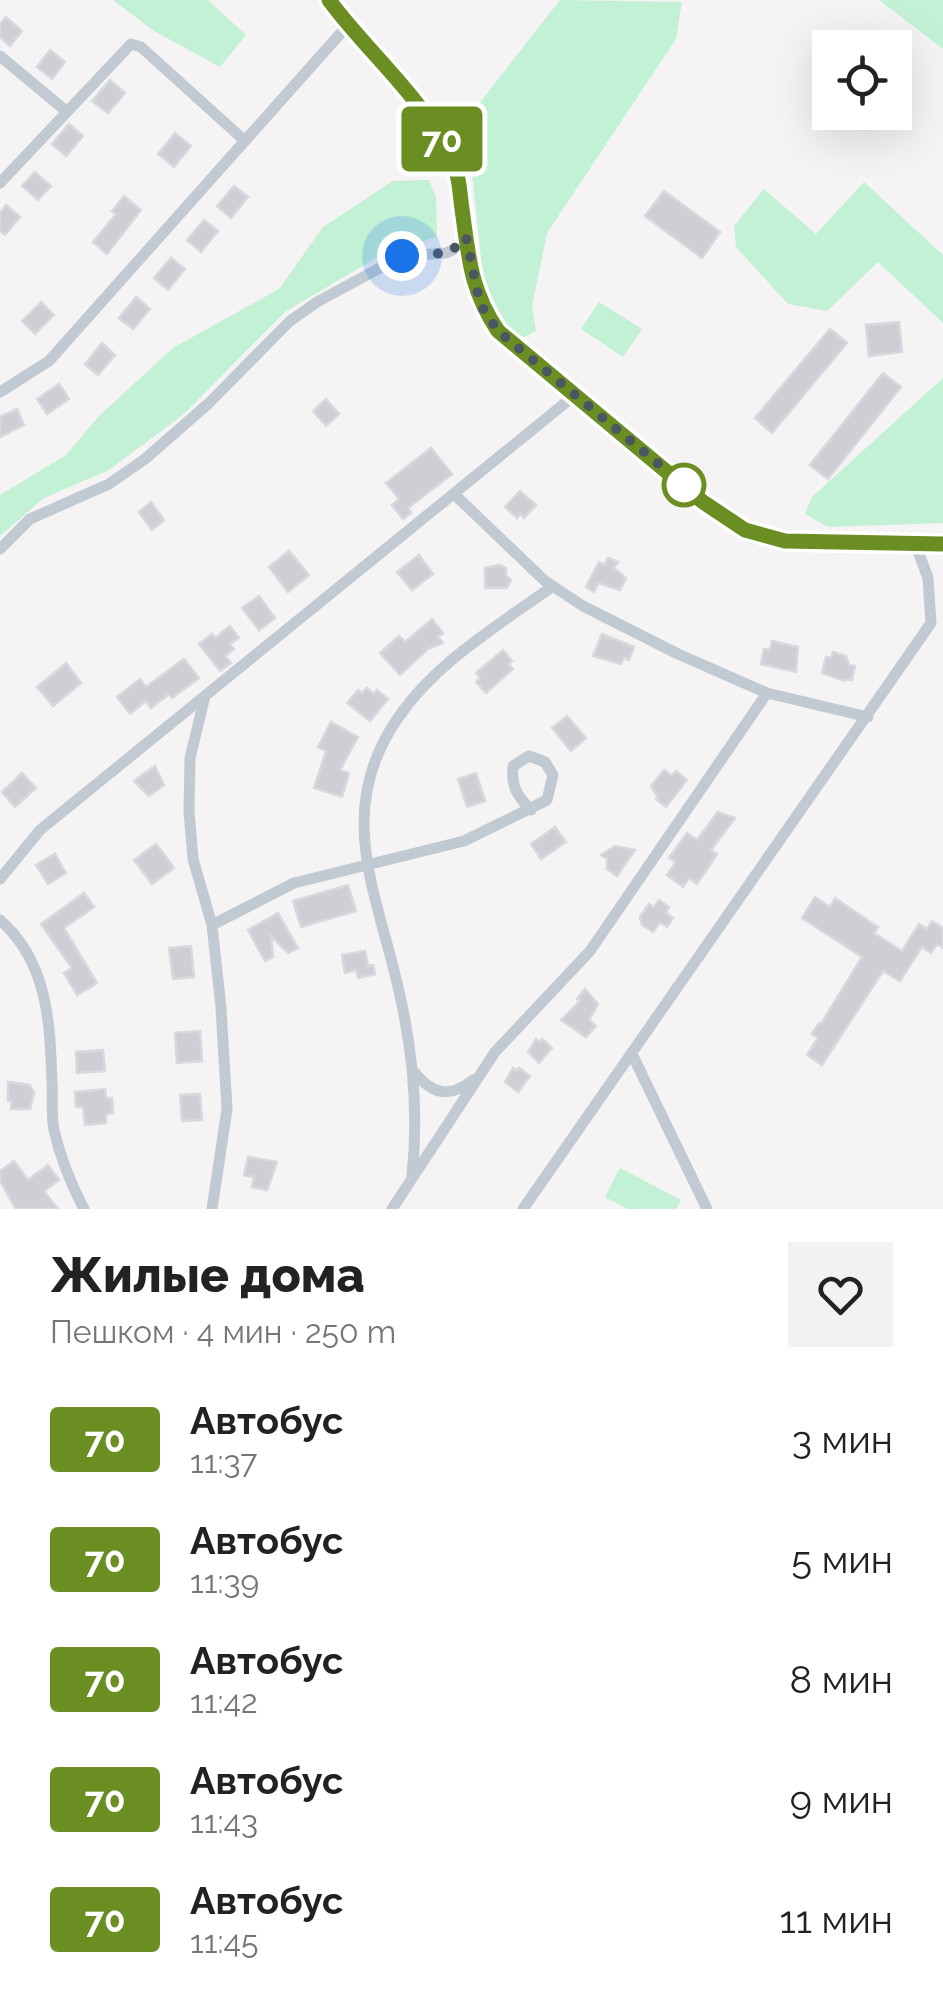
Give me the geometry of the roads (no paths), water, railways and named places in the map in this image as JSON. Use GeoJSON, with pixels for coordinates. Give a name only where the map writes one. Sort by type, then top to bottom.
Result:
{"type":"FeatureCollection","features":[{"type":"Feature","properties":{"kind":"street"},"geometry":{"type":"LineString","coordinates":[[329,0],[439,133],[457,174],[480,304],[498,331],[703,502],[745,530],[785,541],[943,544]]}},
{"type":"Feature","properties":{"kind":"street"},"geometry":{"type":"LineString","coordinates":[[0,392],[49,361],[348,25]]}},
{"type":"Feature","properties":{"kind":"street"},"geometry":{"type":"LineString","coordinates":[[0,183],[131,44],[141,48],[245,140]]}},
{"type":"Feature","properties":{"kind":"street"},"geometry":{"type":"LineString","coordinates":[[0,56],[66,111]]}},
{"type":"Feature","properties":{"kind":"street"},"geometry":{"type":"LineString","coordinates":[[0,549],[30,518],[109,484],[145,459],[208,404],[290,321],[317,302],[402,256],[446,254],[459,247],[466,237]]}},
{"type":"Feature","properties":{"kind":"street"},"geometry":{"type":"LineString","coordinates":[[0,878],[40,830],[575,395]]}},
{"type":"Feature","properties":{"kind":"street"},"geometry":{"type":"LineString","coordinates":[[454,494],[553,586],[584,606],[767,693],[868,717]]}},
{"type":"Feature","properties":{"kind":"street"},"geometry":{"type":"LineString","coordinates":[[523,1209],[931,623],[928,578],[915,544]]}},
{"type":"Feature","properties":{"kind":"street"},"geometry":{"type":"LineString","coordinates":[[411,1180],[417,1130],[414,1072],[398,987],[366,863],[363,800],[374,758],[399,716],[456,656],[553,586]]}},
{"type":"Feature","properties":{"kind":"street"},"geometry":{"type":"LineString","coordinates":[[392,1209],[495,1052],[590,951],[767,693]]}},
{"type":"Feature","properties":{"kind":"street"},"geometry":{"type":"LineString","coordinates":[[205,696],[190,758],[189,810],[193,858],[212,925],[227,1109],[212,1209]]}},
{"type":"Feature","properties":{"kind":"street"},"geometry":{"type":"LineString","coordinates":[[212,925],[294,883],[464,841],[531,810],[547,800],[553,774],[545,762],[529,756],[513,766],[512,781],[518,796],[531,810]]}},
{"type":"Feature","properties":{"kind":"street"},"geometry":{"type":"LineString","coordinates":[[0,920],[13,931],[42,982],[51,1050],[54,1127],[70,1181],[84,1209]]}},
{"type":"Feature","properties":{"kind":"street"},"geometry":{"type":"LineString","coordinates":[[632,1054],[707,1209]]}},
{"type":"Feature","properties":{"kind":"street"},"geometry":{"type":"LineString","coordinates":[[414,1072],[428,1088],[443,1094],[461,1090],[480,1074]]}}]}
